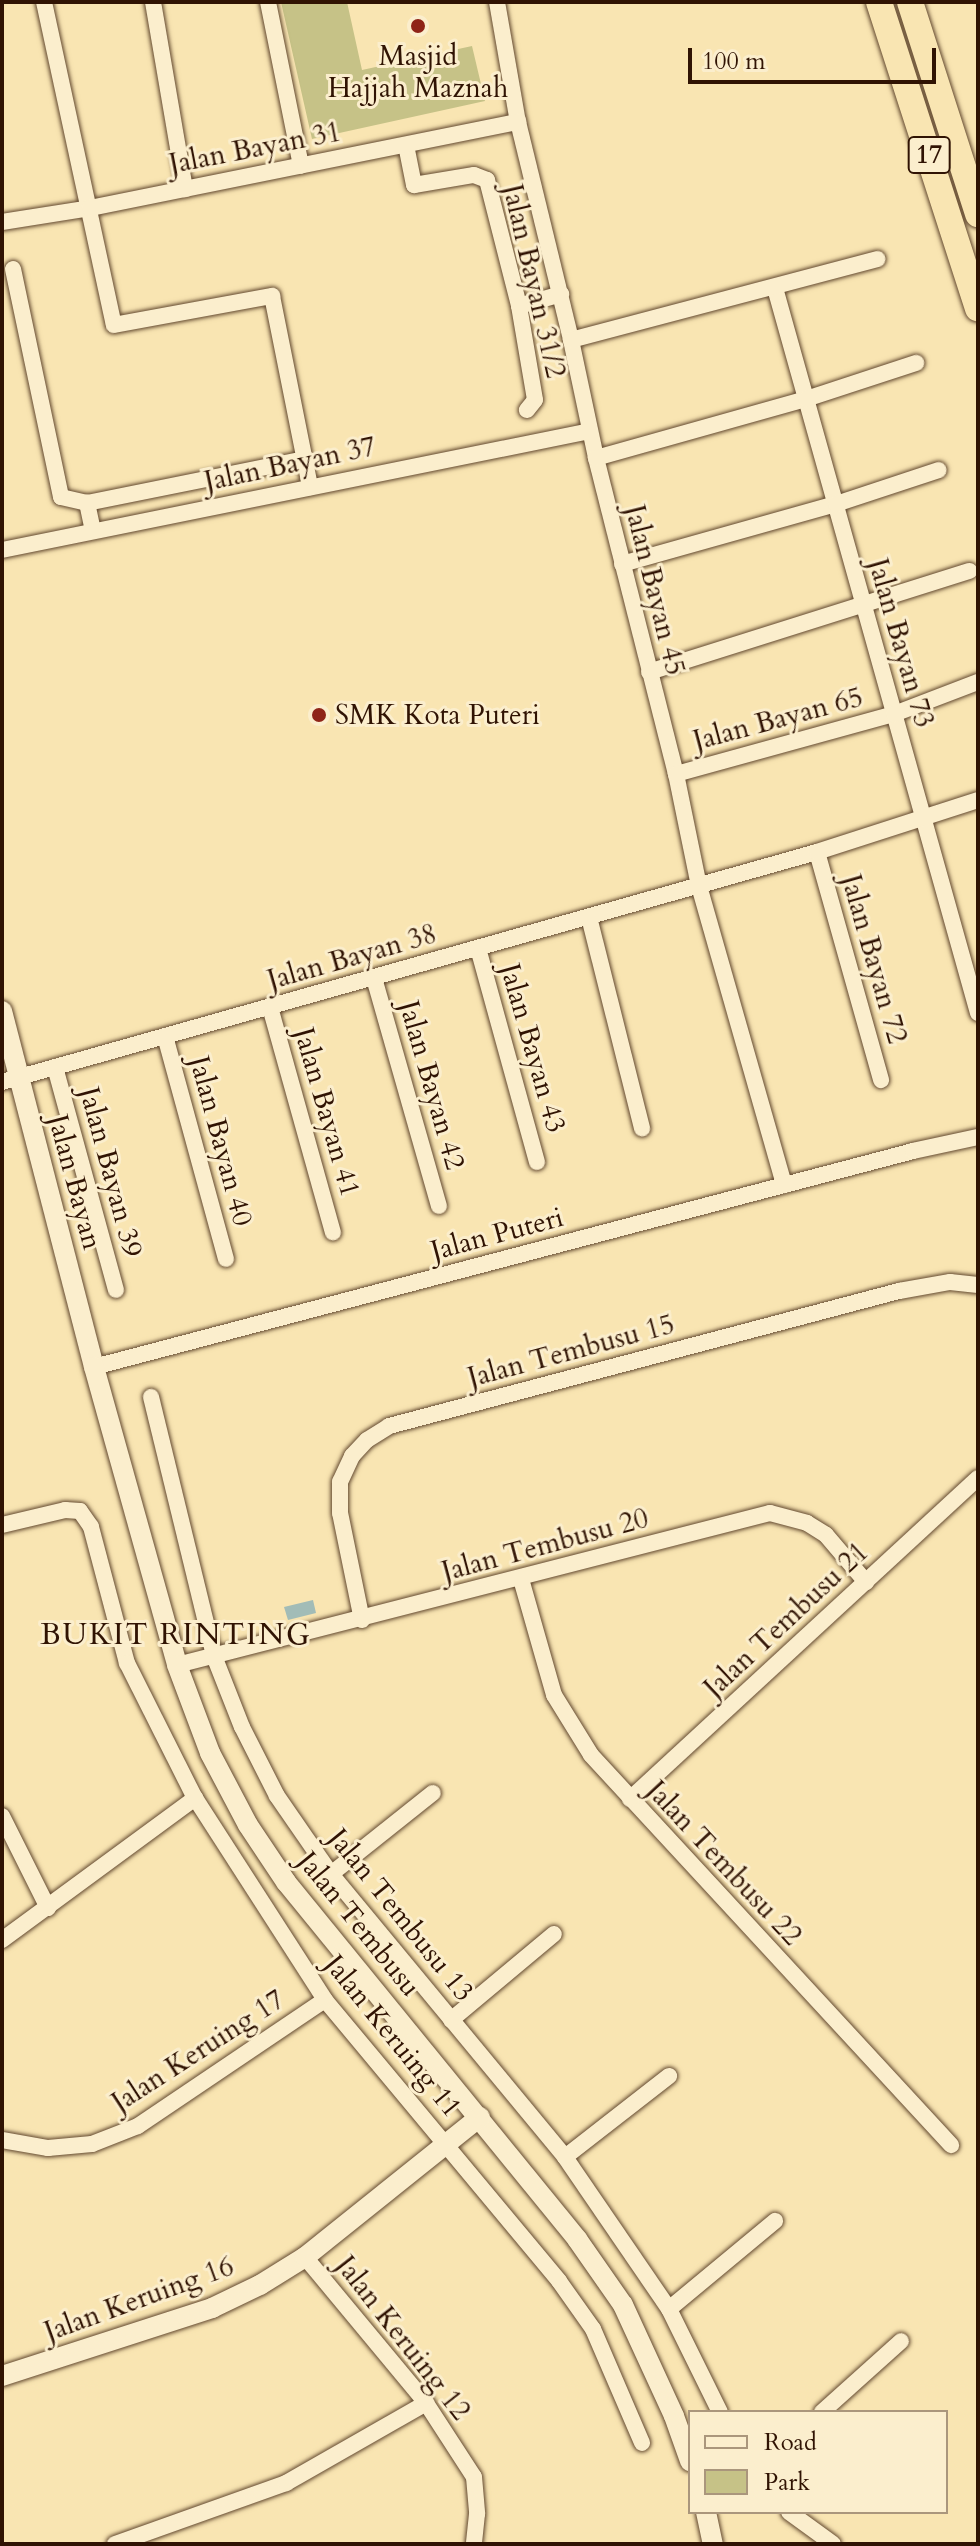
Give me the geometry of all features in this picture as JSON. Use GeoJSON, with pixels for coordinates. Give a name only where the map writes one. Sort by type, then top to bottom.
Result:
{"type":"FeatureCollection","features":[{"type":"Feature","properties":{"kind":"highway","name":"17"},"geometry":{"type":"LineString","coordinates":[[879,2],[978,308]]}},
{"type":"Feature","properties":{"kind":"highway","name":"17"},"geometry":{"type":"LineString","coordinates":[[910,2],[978,214]]}},
{"type":"Feature","properties":{"kind":"street"},"geometry":{"type":"LineString","coordinates":[[44,2],[114,325],[272,296],[310,487]]}},
{"type":"Feature","properties":{"kind":"street"},"geometry":{"type":"LineString","coordinates":[[153,2],[185,189]]}},
{"type":"Feature","properties":{"kind":"street"},"geometry":{"type":"LineString","coordinates":[[268,2],[301,166]]}},
{"type":"Feature","properties":{"kind":"street","name":"Jalan Bayan 45"},"geometry":{"type":"LineString","coordinates":[[497,2],[518,122],[561,294],[596,458],[676,774],[699,886],[784,1185]]}},
{"type":"Feature","properties":{"kind":"street","name":"Jalan Bayan 31"},"geometry":{"type":"LineString","coordinates":[[2,222],[90,208],[518,122]]}},
{"type":"Feature","properties":{"kind":"street","name":"Jalan Bayan 31/2"},"geometry":{"type":"LineString","coordinates":[[406,145],[414,185],[474,175],[487,180],[519,306],[535,400],[527,410]]}},
{"type":"Feature","properties":{"kind":"street"},"geometry":{"type":"LineString","coordinates":[[571,340],[877,259]]}},
{"type":"Feature","properties":{"kind":"street"},"geometry":{"type":"LineString","coordinates":[[13,269],[61,497],[87,503],[300,460]]}},
{"type":"Feature","properties":{"kind":"street","name":"Jalan Bayan 73"},"geometry":{"type":"LineString","coordinates":[[775,288],[978,1013]]}},
{"type":"Feature","properties":{"kind":"street"},"geometry":{"type":"LineString","coordinates":[[519,306],[561,294]]}},
{"type":"Feature","properties":{"kind":"street"},"geometry":{"type":"LineString","coordinates":[[596,458],[806,399],[916,363]]}},
{"type":"Feature","properties":{"kind":"street","name":"Jalan Bayan 37"},"geometry":{"type":"LineString","coordinates":[[2,550],[590,431]]}},
{"type":"Feature","properties":{"kind":"street"},"geometry":{"type":"LineString","coordinates":[[622,564],[836,504],[939,470]]}},
{"type":"Feature","properties":{"kind":"street"},"geometry":{"type":"LineString","coordinates":[[87,503],[93,531]]}},
{"type":"Feature","properties":{"kind":"street"},"geometry":{"type":"LineString","coordinates":[[649,672],[969,571]]}},
{"type":"Feature","properties":{"kind":"street","name":"Jalan Bayan 65"},"geometry":{"type":"LineString","coordinates":[[676,774],[894,714],[978,682]]}},
{"type":"Feature","properties":{"kind":"street","name":"Jalan Bayan 38"},"geometry":{"type":"LineString","coordinates":[[10,1080],[817,852],[978,800]]}},
{"type":"Feature","properties":{"kind":"street","name":"Jalan Bayan 72"},"geometry":{"type":"LineString","coordinates":[[817,852],[881,1080]]}},
{"type":"Feature","properties":{"kind":"street"},"geometry":{"type":"LineString","coordinates":[[589,917],[642,1128]]}},
{"type":"Feature","properties":{"kind":"street","name":"Jalan Bayan 43"},"geometry":{"type":"LineString","coordinates":[[478,948],[537,1162]]}},
{"type":"Feature","properties":{"kind":"street","name":"Jalan Bayan 42"},"geometry":{"type":"LineString","coordinates":[[374,978],[439,1206]]}},
{"type":"Feature","properties":{"kind":"street","name":"Jalan Bayan 41"},"geometry":{"type":"LineString","coordinates":[[270,1007],[333,1232]]}},
{"type":"Feature","properties":{"kind":"street","name":"Jalan Bayan"},"geometry":{"type":"LineString","coordinates":[[2,1011],[10,1080],[94,1367]]}},
{"type":"Feature","properties":{"kind":"street","name":"Jalan Bayan 40"},"geometry":{"type":"LineString","coordinates":[[165,1036],[226,1259]]}},
{"type":"Feature","properties":{"kind":"street","name":"Jalan Bayan 39"},"geometry":{"type":"LineString","coordinates":[[55,1067],[116,1290]]}},
{"type":"Feature","properties":{"kind":"street","name":"Jalan Puteri"},"geometry":{"type":"LineString","coordinates":[[913,1151],[978,1127]]}},
{"type":"Feature","properties":{"kind":"street","name":"Jalan Puteri"},"geometry":{"type":"LineString","coordinates":[[94,1367],[913,1151],[978,1137]]}},
{"type":"Feature","properties":{"kind":"street","name":"Jalan Tembusu 15"},"geometry":{"type":"LineString","coordinates":[[362,1620],[340,1513],[340,1482],[352,1456],[367,1440],[389,1426],[899,1291],[950,1282],[978,1285]]}},
{"type":"Feature","properties":{"kind":"street","name":"Jalan Tembusu"},"geometry":{"type":"LineString","coordinates":[[94,1367],[177,1665],[210,1753],[248,1825],[286,1882],[577,2239],[623,2305],[674,2416],[688,2455]]}},
{"type":"Feature","properties":{"kind":"street","name":"Jalan Tembusu 13"},"geometry":{"type":"LineString","coordinates":[[151,1397],[214,1656],[242,1727],[277,1796],[331,1874],[565,2157],[669,2309],[719,2410]]}},
{"type":"Feature","properties":{"kind":"street","name":"Jalan Tembusu 21"},"geometry":{"type":"LineString","coordinates":[[630,1799],[978,1478]]}},
{"type":"Feature","properties":{"kind":"street","name":"Jalan Keruing 11"},"geometry":{"type":"LineString","coordinates":[[2,1525],[65,1510],[80,1511],[91,1527],[127,1663],[195,1798],[325,2000],[448,2144],[559,2281],[593,2329],[642,2443]]}},
{"type":"Feature","properties":{"kind":"street","name":"Jalan Tembusu 20"},"geometry":{"type":"LineString","coordinates":[[177,1665],[770,1513],[807,1523],[826,1535],[866,1582]]}},
{"type":"Feature","properties":{"kind":"street","name":"Jalan Tembusu 22"},"geometry":{"type":"LineString","coordinates":[[521,1579],[554,1695],[591,1755],[951,2145]]}},
{"type":"Feature","properties":{"kind":"street"},"geometry":{"type":"LineString","coordinates":[[331,1874],[433,1793]]}},
{"type":"Feature","properties":{"kind":"street"},"geometry":{"type":"LineString","coordinates":[[2,1940],[195,1798]]}},
{"type":"Feature","properties":{"kind":"street"},"geometry":{"type":"LineString","coordinates":[[2,1816],[48,1908]]}},
{"type":"Feature","properties":{"kind":"street"},"geometry":{"type":"LineString","coordinates":[[451,2020],[554,1934]]}},
{"type":"Feature","properties":{"kind":"street","name":"Jalan Keruing 17"},"geometry":{"type":"LineString","coordinates":[[2,2140],[48,2148],[92,2144],[138,2126],[325,2000]]}},
{"type":"Feature","properties":{"kind":"street"},"geometry":{"type":"LineString","coordinates":[[565,2157],[669,2076]]}},
{"type":"Feature","properties":{"kind":"street","name":"Jalan Keruing 16"},"geometry":{"type":"LineString","coordinates":[[2,2376],[212,2308],[260,2285],[305,2257],[480,2117]]}},
{"type":"Feature","properties":{"kind":"street"},"geometry":{"type":"LineString","coordinates":[[669,2309],[775,2221]]}},
{"type":"Feature","properties":{"kind":"street","name":"Jalan Keruing 12"},"geometry":{"type":"LineString","coordinates":[[305,2257],[426,2403],[474,2477],[477,2514],[474,2544]]}},
{"type":"Feature","properties":{"kind":"street"},"geometry":{"type":"LineString","coordinates":[[824,2410],[901,2341]]}},
{"type":"Feature","properties":{"kind":"street"},"geometry":{"type":"LineString","coordinates":[[115,2544],[286,2483],[426,2403]]}},
{"type":"Feature","properties":{"kind":"street"},"geometry":{"type":"LineString","coordinates":[[706,2514],[713,2544]]}},
{"type":"Feature","properties":{"kind":"street"},"geometry":{"type":"LineString","coordinates":[[792,2514],[833,2544]]}},
{"type":"Feature","properties":{"kind":"green space"},"geometry":{"type":"Polygon","coordinates":[[[281,2],[347,2],[362,70],[472,46],[485,101],[312,139],[281,2]]]}},
{"type":"Feature","properties":{"kind":"water"},"geometry":{"type":"Polygon","coordinates":[[[313,1600],[316,1613],[288,1620],[284,1607],[313,1600]]]}},
{"type":"Feature","properties":{"kind":"place","name":"Masjid Hajjah Maznah"},"geometry":{"type":"Point","coordinates":[418,26]}},
{"type":"Feature","properties":{"kind":"place","name":"SMK Kota Puteri"},"geometry":{"type":"Point","coordinates":[319,715]}},
{"type":"Feature","properties":{"kind":"district","name":"BUKIT RINTING"},"geometry":{"type":"Point","coordinates":[176,1635]}}]}
